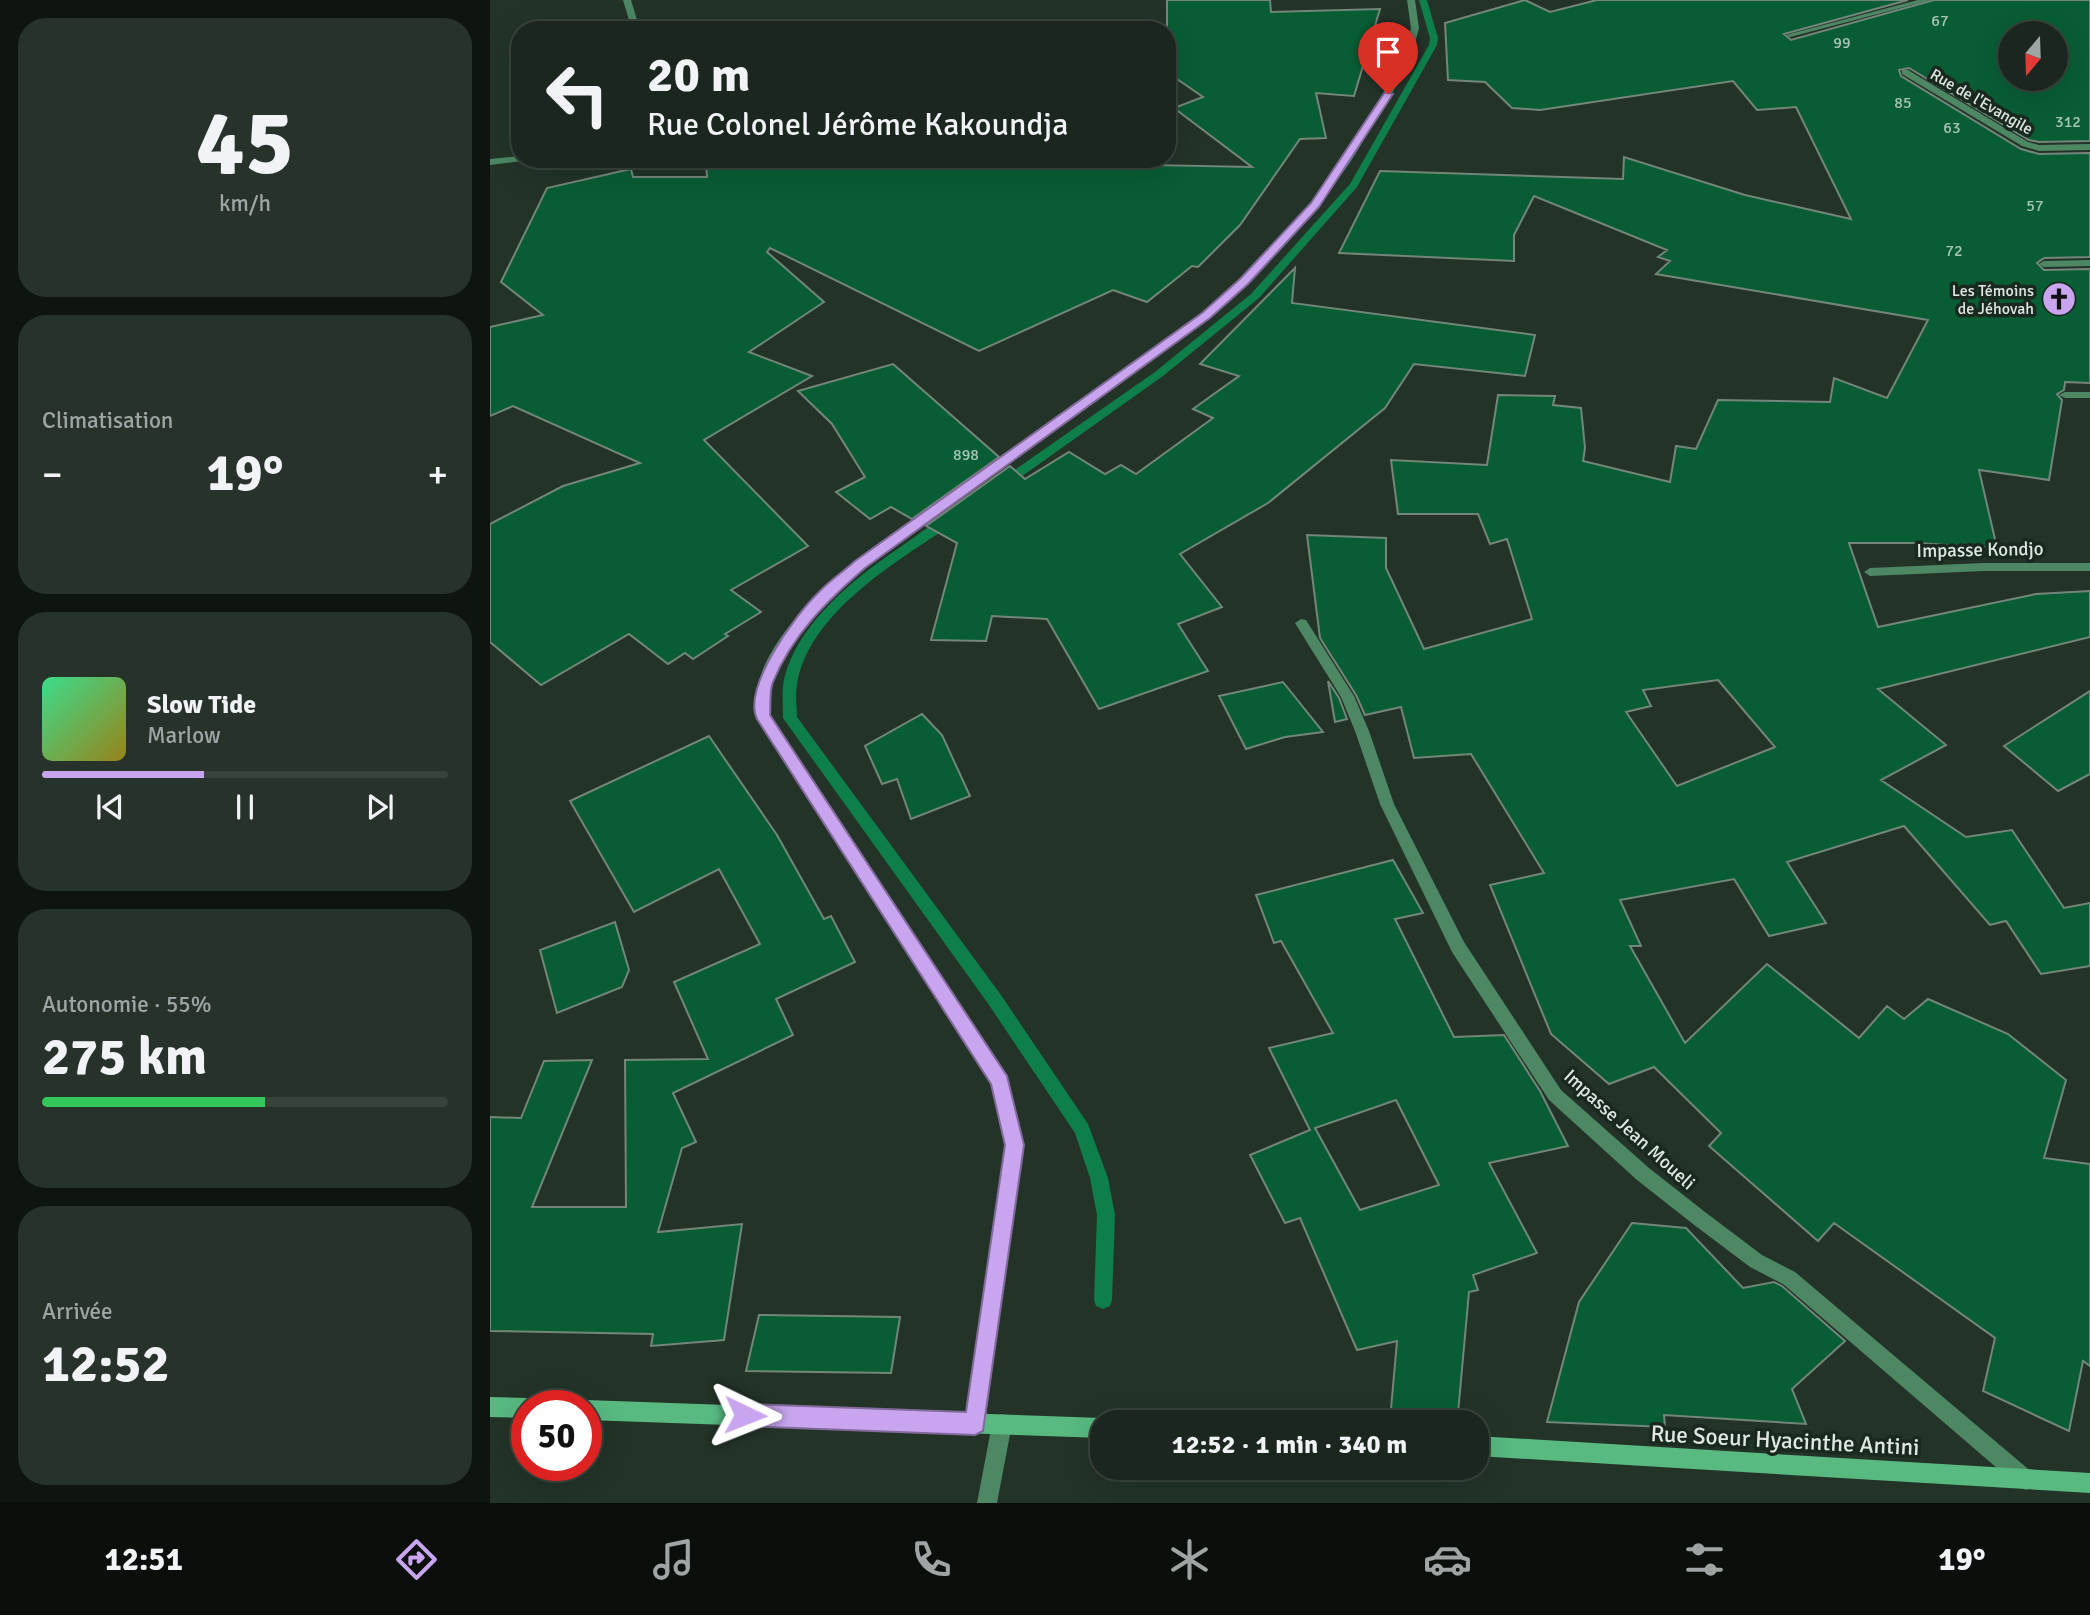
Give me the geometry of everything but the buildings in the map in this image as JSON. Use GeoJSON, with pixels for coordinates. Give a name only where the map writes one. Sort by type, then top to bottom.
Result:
{"type":"FeatureCollection","features":[{"type":"Feature","properties":{"kind":"main road"},"geometry":{"type":"LineString","coordinates":[[490,1407],[511,1408]]}},
{"type":"Feature","properties":{"kind":"main road"},"geometry":{"type":"LineString","coordinates":[[602,1411],[1090,1428]]}},
{"type":"Feature","properties":{"kind":"main road","name":"Rue Soeur Hyacinthe Antini"},"geometry":{"type":"LineString","coordinates":[[1489,1447],[2090,1483]]}},
{"type":"Feature","properties":{"kind":"street"},"geometry":{"type":"LineString","coordinates":[[627,0],[633,21]]}},
{"type":"Feature","properties":{"kind":"street"},"geometry":{"type":"LineString","coordinates":[[975,1423],[1014,1145],[1000,1082],[762,715],[764,684],[799,625],[822,597],[860,565],[1195,324],[1244,282],[1315,205],[1388,94],[1413,43],[1415,28],[1411,0]]}},
{"type":"Feature","properties":{"kind":"street"},"geometry":{"type":"LineString","coordinates":[[1790,35],[1927,0]]}},
{"type":"Feature","properties":{"kind":"street","name":"Rue de l'Evangile"},"geometry":{"type":"LineString","coordinates":[[1905,72],[2025,144],[2039,148],[2090,147]]}},
{"type":"Feature","properties":{"kind":"street"},"geometry":{"type":"LineString","coordinates":[[490,162],[511,160]]}},
{"type":"Feature","properties":{"kind":"street"},"geometry":{"type":"LineString","coordinates":[[2044,264],[2090,263]]}},
{"type":"Feature","properties":{"kind":"street"},"geometry":{"type":"LineString","coordinates":[[2065,395],[2090,395]]}},
{"type":"Feature","properties":{"kind":"street","name":"Impasse Kondjo"},"geometry":{"type":"LineString","coordinates":[[1870,572],[1984,567],[2090,567]]}},
{"type":"Feature","properties":{"kind":"street","name":"Impasse Jean Moueli"},"geometry":{"type":"LineString","coordinates":[[1301,623],[1347,696],[1387,804],[1458,947],[1556,1095],[1643,1174],[1699,1218],[1756,1261],[1790,1278],[2026,1479]]}},
{"type":"Feature","properties":{"kind":"street"},"geometry":{"type":"LineString","coordinates":[[987,1503],[1002,1424]]}},
{"type":"Feature","properties":{"kind":"waterway"},"geometry":{"type":"LineString","coordinates":[[1003,484],[1159,374],[1255,296],[1354,185],[1433,45],[1434,38],[1423,0]]}},
{"type":"Feature","properties":{"kind":"waterway"},"geometry":{"type":"LineString","coordinates":[[949,521],[867,578],[840,601],[817,627],[800,655],[790,685],[790,718],[995,1000],[1082,1129],[1099,1178],[1106,1215],[1103,1300]]}},
{"type":"Feature","properties":{"kind":"place","name":"Les Témoins de Jéhovah"},"geometry":{"type":"Point","coordinates":[2059,299]}},
{"type":"Feature","properties":{"kind":"route"},"geometry":{"type":"LineString","coordinates":[[745,1415],[975,1423],[1014,1145],[1000,1082],[762,715],[764,684],[799,625],[822,597],[860,565],[1206,316],[1244,282],[1315,205],[1388,94]]}}]}
